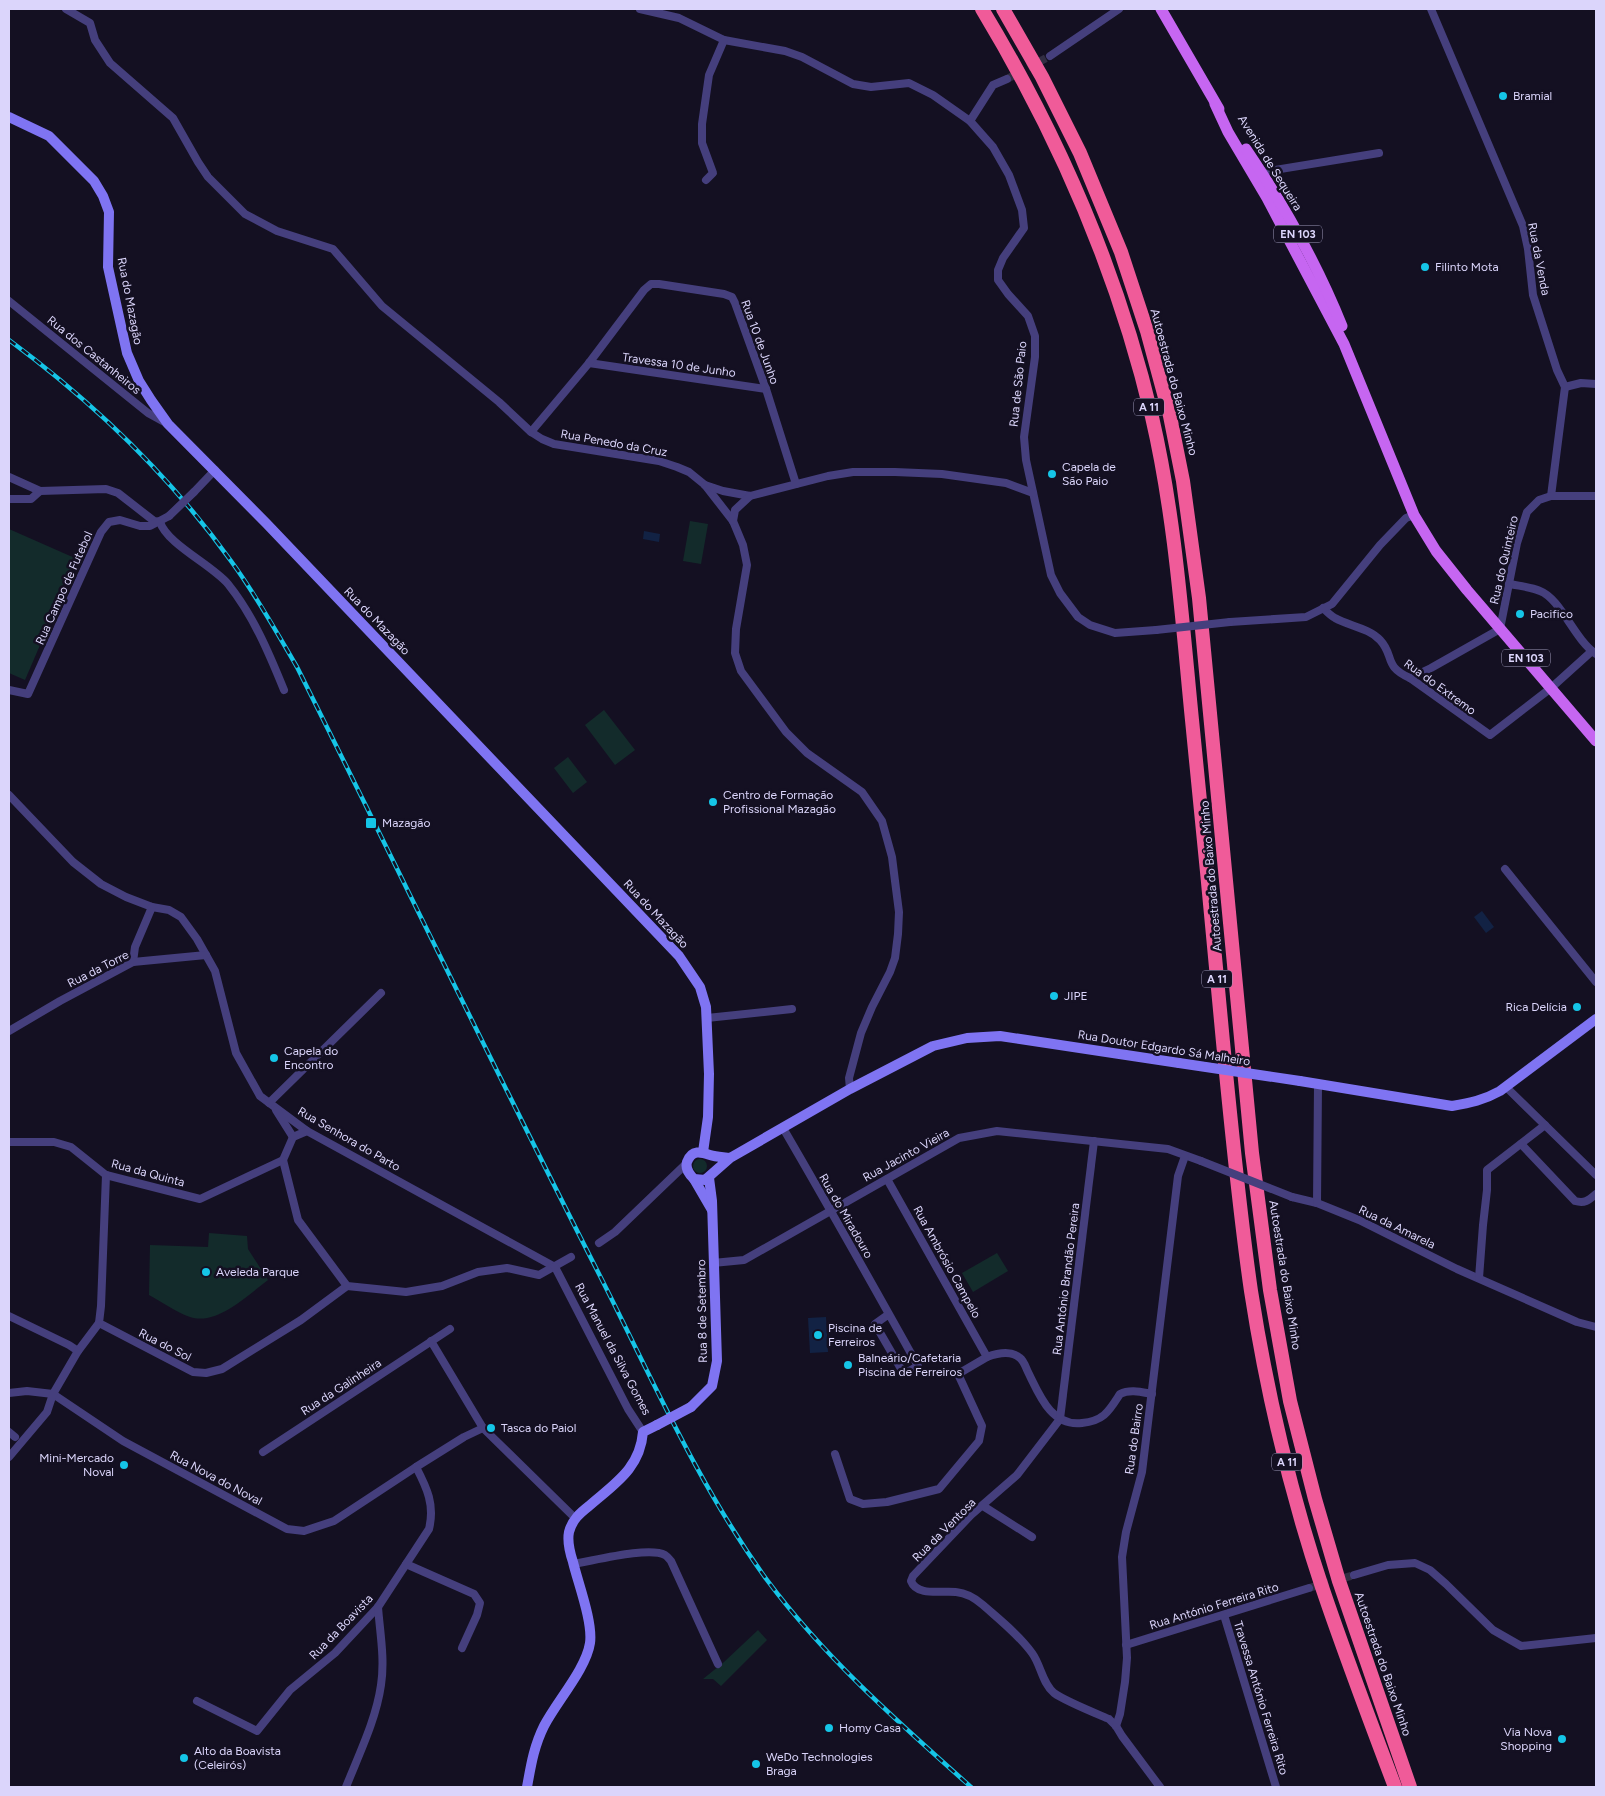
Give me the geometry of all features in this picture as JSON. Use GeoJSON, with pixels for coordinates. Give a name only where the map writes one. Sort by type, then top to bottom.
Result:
{"type":"FeatureCollection","features":[{"type":"Feature","properties":{"kind":"highway","name":"Autoestrada do Baixo Minho"},"geometry":{"type":"LineString","coordinates":[[982,9],[1028,88],[1066,167],[1104,257],[1151,416],[1165,484],[1181,602],[1234,1156],[1251,1292],[1273,1405],[1298,1504],[1321,1585],[1357,1686]]}},
{"type":"Feature","properties":{"kind":"highway","name":"Autoestrada do Baixo Minho"},"geometry":{"type":"LineString","coordinates":[[1003,9],[1042,76],[1080,153],[1121,252],[1147,331],[1170,416],[1184,481],[1199,598],[1252,1153],[1270,1290],[1290,1401],[1315,1499],[1339,1581],[1410,1787]]}},
{"type":"Feature","properties":{"kind":"highway","name":"A 11"},"geometry":{"type":"LineString","coordinates":[[1357,1686],[1390,1787]]}},
{"type":"Feature","properties":{"kind":"highway"},"geometry":{"type":"LineString","coordinates":[[1357,1686],[1395,1787]]}},
{"type":"Feature","properties":{"kind":"main road","name":"Avenida de Sequeira"},"geometry":{"type":"LineString","coordinates":[[1161,9],[1215,104],[1228,132],[1267,198],[1314,286],[1358,375]]}},
{"type":"Feature","properties":{"kind":"main road","name":"Avenida de Sequeira"},"geometry":{"type":"LineString","coordinates":[[1215,104],[1262,172],[1319,272],[1401,485],[1414,514],[1436,551],[1500,628]]}},
{"type":"Feature","properties":{"kind":"main road","name":"EN 103"},"geometry":{"type":"LineString","coordinates":[[1500,628],[1596,741]]}},
{"type":"Feature","properties":{"kind":"street","name":"Rua Penedo da Cruz"},"geometry":{"type":"LineString","coordinates":[[66,9],[90,22],[95,40],[110,63],[173,118],[208,177],[245,214],[277,231],[333,249],[382,306],[499,402],[542,440],[554,444],[659,461],[689,472],[705,485],[733,521],[743,545],[747,565],[736,629],[735,653],[741,671],[792,738],[807,753],[862,792],[882,821],[892,857],[899,912],[895,958],[861,1033],[849,1078],[850,1088]]}},
{"type":"Feature","properties":{"kind":"street","name":"Rua de São Paio"},"geometry":{"type":"LineString","coordinates":[[640,9],[679,18],[724,40],[785,51],[802,57],[853,84],[871,87],[909,84],[933,95],[970,121],[993,147],[1008,175],[1022,210],[1024,228],[1003,258],[998,270],[998,280],[1028,316],[1035,336],[1035,358],[1024,437],[1033,493],[1051,576],[1060,593],[1078,617],[1090,624],[1115,633],[1306,616],[1332,604],[1380,545],[1406,518],[1414,514]]}},
{"type":"Feature","properties":{"kind":"street"},"geometry":{"type":"LineString","coordinates":[[1050,56],[1119,9]]}},
{"type":"Feature","properties":{"kind":"street","name":"Rua da Venda"},"geometry":{"type":"LineString","coordinates":[[1431,9],[1523,226],[1528,249],[1529,273],[1533,295],[1557,370],[1566,387]]}},
{"type":"Feature","properties":{"kind":"street"},"geometry":{"type":"LineString","coordinates":[[706,180],[713,173],[702,143],[703,109],[709,75],[724,40]]}},
{"type":"Feature","properties":{"kind":"street"},"geometry":{"type":"LineString","coordinates":[[970,121],[993,85],[1007,79]]}},
{"type":"Feature","properties":{"kind":"street","name":"Rua do Mazagão"},"geometry":{"type":"LineString","coordinates":[[9,118],[49,136],[94,181],[103,196],[109,212],[108,267],[127,353],[139,381],[168,424],[215,470],[679,956],[700,987],[707,1018],[709,1074],[706,1154]]}},
{"type":"Feature","properties":{"kind":"street"},"geometry":{"type":"LineString","coordinates":[[1262,172],[1379,154]]}},
{"type":"Feature","properties":{"kind":"street","name":"Rua 10 de Junho"},"geometry":{"type":"LineString","coordinates":[[531,432],[589,363],[644,290],[651,284],[724,294],[732,297],[766,389],[796,484]]}},
{"type":"Feature","properties":{"kind":"street","name":"Rua dos Castanheiros"},"geometry":{"type":"LineString","coordinates":[[9,300],[148,413],[168,424]]}},
{"type":"Feature","properties":{"kind":"street","name":"Travessa 10 de Junho"},"geometry":{"type":"LineString","coordinates":[[589,363],[766,389]]}},
{"type":"Feature","properties":{"kind":"street"},"geometry":{"type":"LineString","coordinates":[[1596,384],[1580,383],[1566,387],[1551,496],[1596,496]]}},
{"type":"Feature","properties":{"kind":"street"},"geometry":{"type":"LineString","coordinates":[[9,477],[40,491],[106,490],[118,493],[154,521],[160,522],[169,516],[215,470]]}},
{"type":"Feature","properties":{"kind":"street"},"geometry":{"type":"LineString","coordinates":[[733,521],[735,510],[750,496],[853,472],[942,474],[1006,483],[1033,493]]}},
{"type":"Feature","properties":{"kind":"street"},"geometry":{"type":"LineString","coordinates":[[705,485],[750,496]]}},
{"type":"Feature","properties":{"kind":"street"},"geometry":{"type":"LineString","coordinates":[[9,499],[31,499],[40,491]]}},
{"type":"Feature","properties":{"kind":"street","name":"Rua do Quinteiro"},"geometry":{"type":"LineString","coordinates":[[1500,628],[1517,543],[1527,512],[1539,500],[1551,496]]}},
{"type":"Feature","properties":{"kind":"street","name":"Rua Campo de Futebol"},"geometry":{"type":"LineString","coordinates":[[9,690],[28,694],[101,532],[108,522],[120,520],[140,526],[150,526],[160,522]]}},
{"type":"Feature","properties":{"kind":"street"},"geometry":{"type":"LineString","coordinates":[[160,522],[162,529],[227,582],[248,614],[271,658],[284,690]]}},
{"type":"Feature","properties":{"kind":"street"},"geometry":{"type":"LineString","coordinates":[[1510,584],[1541,591],[1553,600],[1579,638],[1594,652],[1551,688]]}},
{"type":"Feature","properties":{"kind":"street","name":"Rua do Extremo"},"geometry":{"type":"LineString","coordinates":[[1323,608],[1335,618],[1375,635],[1382,641],[1392,665],[1398,672],[1410,678],[1485,734],[1490,735],[1551,688]]}},
{"type":"Feature","properties":{"kind":"street"},"geometry":{"type":"LineString","coordinates":[[1410,678],[1500,628]]}},
{"type":"Feature","properties":{"kind":"street","name":"Rua Senhora do Parto"},"geometry":{"type":"LineString","coordinates":[[9,796],[73,862],[101,884],[126,897],[152,907],[170,910],[181,916],[215,971],[236,1053],[260,1096],[307,1131],[556,1267]]}},
{"type":"Feature","properties":{"kind":"street"},"geometry":{"type":"LineString","coordinates":[[1505,869],[1596,982]]}},
{"type":"Feature","properties":{"kind":"street"},"geometry":{"type":"LineString","coordinates":[[133,962],[135,947],[152,907]]}},
{"type":"Feature","properties":{"kind":"street","name":"Rua da Torre"},"geometry":{"type":"LineString","coordinates":[[9,1031],[60,1000],[133,962],[206,955]]}},
{"type":"Feature","properties":{"kind":"street"},"geometry":{"type":"LineString","coordinates":[[292,1137],[272,1105],[381,992]]}},
{"type":"Feature","properties":{"kind":"street"},"geometry":{"type":"LineString","coordinates":[[707,1018],[792,1009]]}},
{"type":"Feature","properties":{"kind":"street","name":"Rua Doutor Edgardo Sá Malheiro"},"geometry":{"type":"LineString","coordinates":[[712,1175],[730,1158],[850,1088],[933,1046],[967,1038],[1000,1036],[1452,1106],[1484,1100],[1506,1088],[1596,1019]]}},
{"type":"Feature","properties":{"kind":"street"},"geometry":{"type":"LineString","coordinates":[[1317,1203],[1318,1085]]}},
{"type":"Feature","properties":{"kind":"street"},"geometry":{"type":"LineString","coordinates":[[1506,1088],[1596,1175]]}},
{"type":"Feature","properties":{"kind":"street"},"geometry":{"type":"LineString","coordinates":[[1479,1278],[1487,1170],[1545,1125]]}},
{"type":"Feature","properties":{"kind":"street","name":"Rua do Miradouro"},"geometry":{"type":"LineString","coordinates":[[783,1128],[889,1314],[918,1366],[904,1374],[875,1324],[889,1314]]}},
{"type":"Feature","properties":{"kind":"street"},"geometry":{"type":"LineString","coordinates":[[307,1131],[292,1137],[283,1160],[298,1220],[347,1286],[406,1292],[442,1286],[478,1272],[507,1268],[540,1275],[571,1257]]}},
{"type":"Feature","properties":{"kind":"street","name":"Rua Jacinto Vieira"},"geometry":{"type":"LineString","coordinates":[[713,1263],[744,1260],[959,1138],[997,1131],[1168,1149],[1185,1156]]}},
{"type":"Feature","properties":{"kind":"street","name":"Rua António Brandão Pereira"},"geometry":{"type":"LineString","coordinates":[[1060,1419],[1094,1141]]}},
{"type":"Feature","properties":{"kind":"street","name":"Rua da Quinta"},"geometry":{"type":"LineString","coordinates":[[9,1142],[54,1142],[71,1146],[106,1175],[200,1199],[283,1160]]}},
{"type":"Feature","properties":{"kind":"street"},"geometry":{"type":"LineString","coordinates":[[1521,1144],[1575,1201],[1586,1202],[1596,1194]]}},
{"type":"Feature","properties":{"kind":"street"},"geometry":{"type":"LineString","coordinates":[[599,1243],[615,1232],[687,1164],[691,1156],[699,1152],[730,1158]]}},
{"type":"Feature","properties":{"kind":"street"},"geometry":{"type":"LineString","coordinates":[[687,1164],[688,1173],[694,1179],[701,1180],[712,1175],[714,1163],[706,1154]]}},
{"type":"Feature","properties":{"kind":"street","name":"Rua da Amarela"},"geometry":{"type":"LineString","coordinates":[[1185,1156],[1292,1197],[1317,1203],[1359,1220],[1457,1269],[1578,1322],[1596,1327]]}},
{"type":"Feature","properties":{"kind":"street","name":"Rua do Bairro"},"geometry":{"type":"LineString","coordinates":[[1116,1726],[1125,1682],[1126,1645],[1122,1557],[1126,1532],[1142,1472],[1178,1176],[1185,1156]]}},
{"type":"Feature","properties":{"kind":"street"},"geometry":{"type":"LineString","coordinates":[[9,1457],[46,1412],[53,1394],[78,1351],[99,1323],[106,1175]]}},
{"type":"Feature","properties":{"kind":"street","name":"Rua 8 de Setembro"},"geometry":{"type":"LineString","coordinates":[[643,1432],[691,1407],[712,1386],[717,1361],[712,1175]]}},
{"type":"Feature","properties":{"kind":"street","name":"Rua 8 de Setembro"},"geometry":{"type":"LineString","coordinates":[[694,1179],[712,1210]]}},
{"type":"Feature","properties":{"kind":"street","name":"Rua Ambrósio Campelo"},"geometry":{"type":"LineString","coordinates":[[887,1179],[987,1357]]}},
{"type":"Feature","properties":{"kind":"street","name":"Rua Manuel da Silva Gomes"},"geometry":{"type":"LineString","coordinates":[[556,1267],[628,1409],[643,1432],[638,1457],[630,1470],[575,1518]]}},
{"type":"Feature","properties":{"kind":"street","name":"Rua do Sol"},"geometry":{"type":"LineString","coordinates":[[99,1323],[193,1372],[206,1374],[222,1369],[301,1320],[347,1286]]}},
{"type":"Feature","properties":{"kind":"street"},"geometry":{"type":"LineString","coordinates":[[9,1316],[69,1344],[78,1351]]}},
{"type":"Feature","properties":{"kind":"street","name":"Rua da Galinheira"},"geometry":{"type":"LineString","coordinates":[[263,1452],[450,1329]]}},
{"type":"Feature","properties":{"kind":"street"},"geometry":{"type":"LineString","coordinates":[[431,1341],[483,1428],[575,1518],[569,1533],[569,1547],[590,1626],[590,1643],[585,1659],[545,1725],[533,1752],[527,1787]]}},
{"type":"Feature","properties":{"kind":"street"},"geometry":{"type":"LineString","coordinates":[[835,1454],[850,1499],[863,1504],[887,1502],[939,1489],[979,1441],[982,1426],[958,1374],[987,1357],[999,1353],[1012,1353],[1021,1359],[1044,1405],[1060,1419],[1068,1423],[1075,1424],[1097,1420],[1108,1412],[1123,1392],[1152,1394]]}},
{"type":"Feature","properties":{"kind":"street"},"geometry":{"type":"LineString","coordinates":[[9,1393],[27,1390],[53,1394]]}},
{"type":"Feature","properties":{"kind":"street","name":"Rua Nova do Noval"},"geometry":{"type":"LineString","coordinates":[[53,1394],[123,1440],[287,1530],[304,1531],[334,1521],[464,1437],[483,1428]]}},
{"type":"Feature","properties":{"kind":"street","name":"Rua da Ventosa"},"geometry":{"type":"LineString","coordinates":[[1060,1419],[1017,1475],[971,1515],[913,1576],[911,1581],[917,1588],[932,1592],[955,1591],[969,1594],[981,1603],[1026,1646],[1039,1665],[1048,1686],[1055,1693],[1109,1720],[1116,1726],[1160,1787]]}},
{"type":"Feature","properties":{"kind":"street","name":"Rua da Boavista"},"geometry":{"type":"LineString","coordinates":[[197,1702],[257,1731],[290,1690],[335,1653],[378,1607],[429,1529],[432,1515],[431,1503],[416,1467]]}},
{"type":"Feature","properties":{"kind":"street"},"geometry":{"type":"LineString","coordinates":[[983,1506],[1032,1537]]}},
{"type":"Feature","properties":{"kind":"street"},"geometry":{"type":"LineString","coordinates":[[573,1564],[641,1552],[654,1552],[665,1555],[671,1561],[718,1664]]}},
{"type":"Feature","properties":{"kind":"street"},"geometry":{"type":"LineString","coordinates":[[406,1564],[474,1594],[480,1604],[462,1648]]}},
{"type":"Feature","properties":{"kind":"street"},"geometry":{"type":"LineString","coordinates":[[1354,1575],[1388,1565],[1415,1564],[1430,1570],[1493,1630],[1521,1646],[1596,1638]]}},
{"type":"Feature","properties":{"kind":"street","name":"Rua António Ferreira Rito"},"geometry":{"type":"LineString","coordinates":[[1126,1645],[1309,1588]]}},
{"type":"Feature","properties":{"kind":"street"},"geometry":{"type":"LineString","coordinates":[[346,1787],[368,1734],[381,1685],[383,1660],[378,1607]]}},
{"type":"Feature","properties":{"kind":"street","name":"Travessa António Ferreira Rito"},"geometry":{"type":"LineString","coordinates":[[1224,1615],[1276,1787]]}},
{"type":"Feature","properties":{"kind":"green space"},"geometry":{"type":"Polygon","coordinates":[[[690,521],[708,524],[701,564],[683,561],[690,521]]]}},
{"type":"Feature","properties":{"kind":"green space"},"geometry":{"type":"Polygon","coordinates":[[[9,529],[77,559],[25,680],[9,673],[9,529]]]}},
{"type":"Feature","properties":{"kind":"green space"},"geometry":{"type":"Polygon","coordinates":[[[604,710],[635,750],[615,765],[585,725],[604,710]]]}},
{"type":"Feature","properties":{"kind":"green space"},"geometry":{"type":"Polygon","coordinates":[[[568,757],[587,782],[573,793],[554,768],[568,757]]]}},
{"type":"Feature","properties":{"kind":"green space"},"geometry":{"type":"Polygon","coordinates":[[[697,1159],[703,1159],[707,1166],[703,1173],[697,1173],[693,1169],[693,1163],[697,1159]]]}},
{"type":"Feature","properties":{"kind":"green space","name":"Aveleda Parque"},"geometry":{"type":"Polygon","coordinates":[[[209,1233],[247,1236],[248,1249],[268,1280],[232,1308],[211,1317],[200,1319],[174,1310],[149,1295],[150,1245],[208,1247],[209,1233]]]}},
{"type":"Feature","properties":{"kind":"green space"},"geometry":{"type":"Polygon","coordinates":[[[997,1253],[1008,1271],[973,1292],[962,1273],[997,1253]]]}},
{"type":"Feature","properties":{"kind":"green space"},"geometry":{"type":"Polygon","coordinates":[[[758,1630],[767,1640],[721,1686],[713,1679],[703,1679],[724,1662],[758,1630]]]}},
{"type":"Feature","properties":{"kind":"water"},"geometry":{"type":"Polygon","coordinates":[[[644,531],[660,534],[659,542],[643,539],[644,531]]]}},
{"type":"Feature","properties":{"kind":"water"},"geometry":{"type":"Polygon","coordinates":[[[1482,911],[1494,927],[1486,933],[1474,917],[1482,911]]]}},
{"type":"Feature","properties":{"kind":"water","name":"Piscina de Ferreiros"},"geometry":{"type":"Polygon","coordinates":[[[826,1317],[828,1352],[810,1353],[808,1318],[826,1317]]]}},
{"type":"Feature","properties":{"kind":"tunnel"},"geometry":{"type":"LineString","coordinates":[[1007,79],[1050,56]]}},
{"type":"Feature","properties":{"kind":"tunnel"},"geometry":{"type":"LineString","coordinates":[[1309,1588],[1354,1575]]}},
{"type":"Feature","properties":{"kind":"railway"},"geometry":{"type":"LineString","coordinates":[[9,340],[71,389],[129,442],[182,499],[249,587],[297,667],[676,1429],[719,1506],[767,1580],[813,1636],[890,1714],[971,1787]]}},
{"type":"Feature","properties":{"kind":"place","name":"Bramial"},"geometry":{"type":"Point","coordinates":[1503,96]}},
{"type":"Feature","properties":{"kind":"place","name":"Filinto Mota"},"geometry":{"type":"Point","coordinates":[1425,267]}},
{"type":"Feature","properties":{"kind":"place","name":"Capela de São Paio"},"geometry":{"type":"Point","coordinates":[1052,474]}},
{"type":"Feature","properties":{"kind":"place","name":"Pacifico"},"geometry":{"type":"Point","coordinates":[1520,614]}},
{"type":"Feature","properties":{"kind":"place","name":"Centro de Formação Profissional Mazagão"},"geometry":{"type":"Point","coordinates":[713,802]}},
{"type":"Feature","properties":{"kind":"place","name":"Mazagão"},"geometry":{"type":"Point","coordinates":[371,823]}},
{"type":"Feature","properties":{"kind":"place","name":"JIPE"},"geometry":{"type":"Point","coordinates":[1054,996]}},
{"type":"Feature","properties":{"kind":"place","name":"Rica Delícia"},"geometry":{"type":"Point","coordinates":[1577,1007]}},
{"type":"Feature","properties":{"kind":"place","name":"Capela do Encontro"},"geometry":{"type":"Point","coordinates":[274,1058]}},
{"type":"Feature","properties":{"kind":"place","name":"Aveleda Parque"},"geometry":{"type":"Point","coordinates":[206,1272]}},
{"type":"Feature","properties":{"kind":"place","name":"Piscina de Ferreiros"},"geometry":{"type":"Point","coordinates":[818,1335]}},
{"type":"Feature","properties":{"kind":"place","name":"Balneário/Cafetaria Piscina de Ferreiros"},"geometry":{"type":"Point","coordinates":[848,1365]}},
{"type":"Feature","properties":{"kind":"place","name":"Tasca do Paiol"},"geometry":{"type":"Point","coordinates":[491,1428]}},
{"type":"Feature","properties":{"kind":"place","name":"Mini-Mercado Noval"},"geometry":{"type":"Point","coordinates":[124,1465]}},
{"type":"Feature","properties":{"kind":"place","name":"Homy Casa"},"geometry":{"type":"Point","coordinates":[829,1728]}},
{"type":"Feature","properties":{"kind":"place","name":"Via Nova Shopping"},"geometry":{"type":"Point","coordinates":[1562,1739]}},
{"type":"Feature","properties":{"kind":"place","name":"Alto da Boavista (Celeirós)"},"geometry":{"type":"Point","coordinates":[184,1758]}},
{"type":"Feature","properties":{"kind":"place","name":"WeDo Technologies Braga"},"geometry":{"type":"Point","coordinates":[756,1764]}}]}
